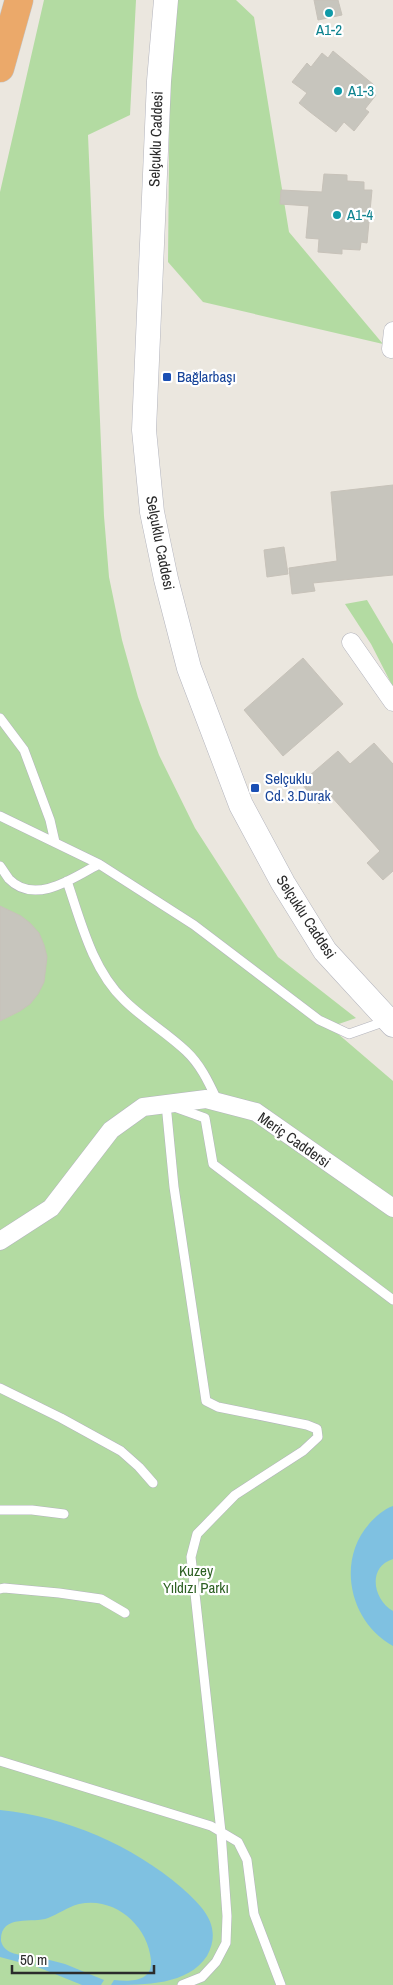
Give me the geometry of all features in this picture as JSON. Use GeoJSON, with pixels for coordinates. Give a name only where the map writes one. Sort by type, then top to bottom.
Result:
{"type":"FeatureCollection","features":[{"type":"Feature","properties":{"kind":"highway"},"geometry":{"type":"LineString","coordinates":[[0,5],[1,0]]}},
{"type":"Feature","properties":{"kind":"highway"},"geometry":{"type":"LineString","coordinates":[[0,68],[19,0]]}},
{"type":"Feature","properties":{"kind":"street","name":"Selçuklu Caddesi"},"geometry":{"type":"LineString","coordinates":[[166,0],[159,81],[144,430],[152,512],[164,569],[189,668],[241,805],[283,883],[325,951],[391,1023]]}},
{"type":"Feature","properties":{"kind":"street"},"geometry":{"type":"LineString","coordinates":[[392,348],[393,330]]}},
{"type":"Feature","properties":{"kind":"street"},"geometry":{"type":"LineString","coordinates":[[351,642],[393,702]]}},
{"type":"Feature","properties":{"kind":"street","name":"Meriç Caddersi"},"geometry":{"type":"LineString","coordinates":[[0,1241],[51,1208],[111,1130],[143,1107],[206,1098],[256,1112],[393,1208]]}},
{"type":"Feature","properties":{"kind":"lane"},"geometry":{"type":"LineString","coordinates":[[0,718],[24,750],[50,820],[55,842]]}},
{"type":"Feature","properties":{"kind":"lane"},"geometry":{"type":"LineString","coordinates":[[0,816],[100,864],[194,925],[318,1020],[349,1034],[391,1023]]}},
{"type":"Feature","properties":{"kind":"lane"},"geometry":{"type":"LineString","coordinates":[[0,866],[10,880],[25,889],[47,890],[100,864]]}},
{"type":"Feature","properties":{"kind":"lane"},"geometry":{"type":"LineString","coordinates":[[67,881],[83,931],[98,966],[123,1000],[187,1051],[204,1074],[218,1102]]}},
{"type":"Feature","properties":{"kind":"lane"},"geometry":{"type":"LineString","coordinates":[[182,1985],[202,1977],[216,1962],[226,1943],[227,1916],[221,1832],[191,1557],[197,1534],[235,1495],[304,1451],[318,1438],[317,1429],[307,1425],[218,1407],[206,1401],[174,1187],[166,1104],[205,1118],[213,1164],[393,1300]]}},
{"type":"Feature","properties":{"kind":"lane"},"geometry":{"type":"LineString","coordinates":[[0,1388],[61,1418],[121,1451],[154,1483]]}},
{"type":"Feature","properties":{"kind":"lane"},"geometry":{"type":"LineString","coordinates":[[0,1510],[32,1510],[64,1514]]}},
{"type":"Feature","properties":{"kind":"lane"},"geometry":{"type":"LineString","coordinates":[[0,1589],[59,1593],[101,1599],[124,1613]]}},
{"type":"Feature","properties":{"kind":"lane"},"geometry":{"type":"LineString","coordinates":[[0,1761],[211,1826],[238,1842],[247,1860],[254,1914],[281,1985]]}},
{"type":"Feature","properties":{"kind":"green space","name":"Kuzey Yıldızı Parkı"},"geometry":{"type":"Polygon","coordinates":[[[44,0],[136,0],[130,115],[88,135],[104,516],[109,577],[122,640],[138,697],[159,755],[195,828],[278,957],[356,1018],[330,1027],[393,1081],[393,1985],[0,1985],[0,192],[44,0]]]}},
{"type":"Feature","properties":{"kind":"green space"},"geometry":{"type":"Polygon","coordinates":[[[174,0],[236,0],[254,17],[289,232],[383,344],[203,302],[168,262],[170,55],[174,0]]]}},
{"type":"Feature","properties":{"kind":"green space"},"geometry":{"type":"Polygon","coordinates":[[[367,600],[393,644],[393,687],[371,644],[345,604],[367,600]]]}},
{"type":"Feature","properties":{"kind":"water"},"geometry":{"type":"Polygon","coordinates":[[[393,1506],[393,1559],[379,1569],[376,1576],[376,1584],[377,1592],[381,1599],[393,1611],[393,1646],[378,1635],[366,1622],[352,1590],[351,1573],[353,1556],[359,1539],[374,1519],[383,1511],[393,1506]]]}},
{"type":"Feature","properties":{"kind":"water"},"geometry":{"type":"Polygon","coordinates":[[[0,1810],[50,1819],[74,1826],[120,1846],[163,1873],[197,1902],[208,1918],[212,1926],[213,1935],[207,1956],[199,1966],[177,1978],[138,1985],[111,1985],[114,1980],[127,1981],[139,1979],[148,1973],[151,1967],[151,1960],[148,1947],[143,1935],[127,1916],[105,1904],[92,1903],[75,1905],[42,1920],[11,1923],[2,1932],[1,1941],[5,1949],[12,1953],[29,1957],[26,1964],[0,1957],[0,1810]]]}},
{"type":"Feature","properties":{"kind":"water"},"geometry":{"type":"Polygon","coordinates":[[[38,1957],[65,1964],[104,1980],[101,1985],[82,1985],[35,1966],[38,1957]]]}},
{"type":"Feature","properties":{"kind":"building","name":"A1-2"},"geometry":{"type":"Polygon","coordinates":[[[314,0],[338,0],[342,15],[318,20],[314,0]]]}},
{"type":"Feature","properties":{"kind":"building","name":"A1-3"},"geometry":{"type":"Polygon","coordinates":[[[333,51],[374,85],[370,90],[376,95],[365,109],[369,112],[354,131],[344,122],[336,132],[310,112],[299,103],[307,93],[292,82],[307,63],[311,67],[322,53],[328,58],[333,51]]]}},
{"type":"Feature","properties":{"kind":"building","name":"A1-4"},"geometry":{"type":"Polygon","coordinates":[[[324,174],[347,175],[347,181],[364,182],[364,190],[372,190],[367,243],[361,242],[360,250],[342,249],[342,254],[318,252],[319,239],[306,238],[309,206],[280,204],[281,190],[322,192],[324,174]]]}},
{"type":"Feature","properties":{"kind":"building"},"geometry":{"type":"Polygon","coordinates":[[[393,485],[393,575],[313,583],[315,591],[292,594],[289,568],[337,561],[331,492],[393,485]]]}},
{"type":"Feature","properties":{"kind":"building"},"geometry":{"type":"Polygon","coordinates":[[[284,547],[288,574],[267,577],[264,550],[284,547]]]}},
{"type":"Feature","properties":{"kind":"building"},"geometry":{"type":"Polygon","coordinates":[[[303,658],[343,704],[283,756],[244,710],[303,658]]]}},
{"type":"Feature","properties":{"kind":"building"},"geometry":{"type":"Polygon","coordinates":[[[374,743],[393,764],[393,871],[383,880],[367,863],[380,851],[330,795],[319,804],[301,783],[338,751],[350,764],[374,743]]]}},
{"type":"Feature","properties":{"kind":"building"},"geometry":{"type":"Polygon","coordinates":[[[0,906],[21,916],[30,923],[39,933],[47,957],[44,982],[38,994],[30,1004],[0,1021],[0,906]]]}},
{"type":"Feature","properties":{"kind":"place","name":"A1-2"},"geometry":{"type":"Point","coordinates":[329,13]}},
{"type":"Feature","properties":{"kind":"place","name":"A1-3"},"geometry":{"type":"Point","coordinates":[338,91]}},
{"type":"Feature","properties":{"kind":"place","name":"A1-4"},"geometry":{"type":"Point","coordinates":[337,215]}},
{"type":"Feature","properties":{"kind":"place","name":"Bağlarbaşı"},"geometry":{"type":"Point","coordinates":[167,377]}},
{"type":"Feature","properties":{"kind":"place","name":"Selçuklu Cd. 3.Durak"},"geometry":{"type":"Point","coordinates":[255,788]}}]}
